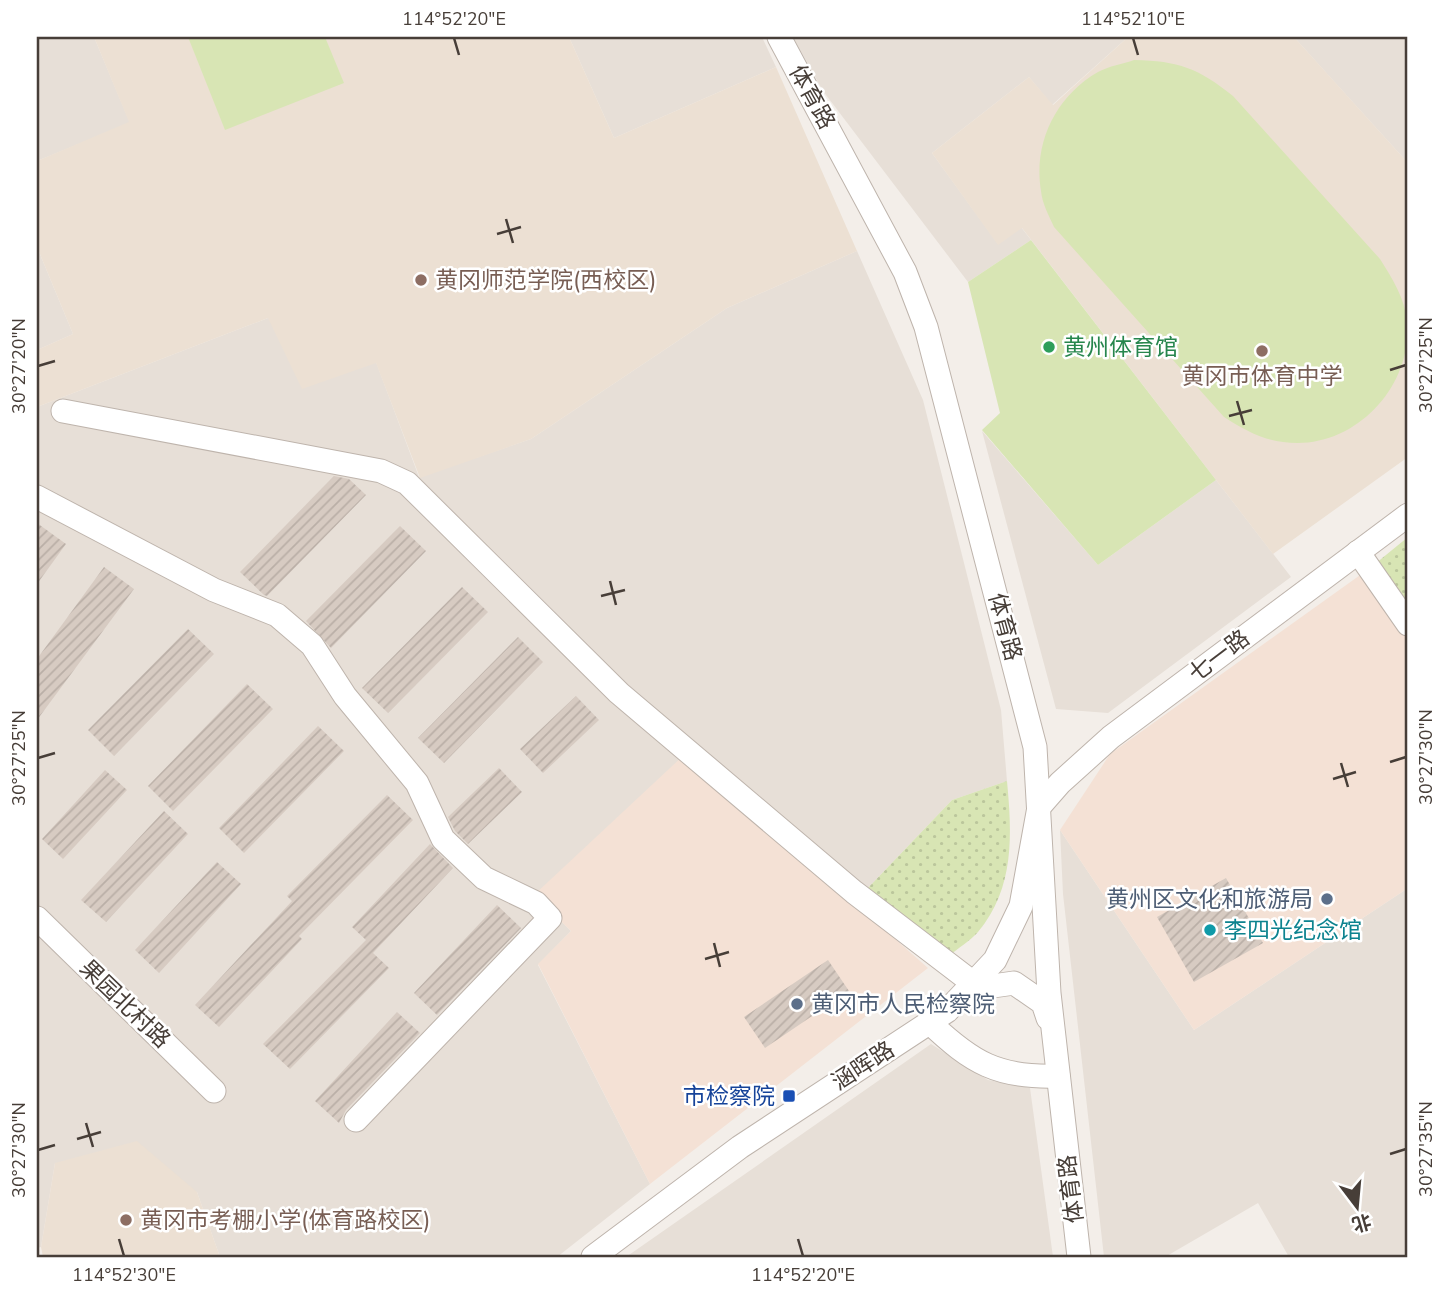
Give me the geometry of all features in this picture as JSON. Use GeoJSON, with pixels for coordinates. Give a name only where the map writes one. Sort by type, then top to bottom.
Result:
{"type":"FeatureCollection","features":[{"type":"Feature","properties":{"kind":"street","name":"体育路"},"geometry":{"type":"LineString","coordinates":[[779,37],[905,272],[926,327],[1035,747],[1053,1031],[1079,1257]]}},
{"type":"Feature","properties":{"kind":"street"},"geometry":{"type":"LineString","coordinates":[[63,411],[381,471],[407,483],[620,693],[854,892],[973,983]]}},
{"type":"Feature","properties":{"kind":"street"},"geometry":{"type":"LineString","coordinates":[[37,497],[214,590],[277,615],[312,645],[345,696],[417,783],[443,839],[484,878],[536,903],[550,918],[356,1120]]}},
{"type":"Feature","properties":{"kind":"street","name":"七一路"},"geometry":{"type":"LineString","coordinates":[[1039,807],[1089,754],[1408,515]]}},
{"type":"Feature","properties":{"kind":"street"},"geometry":{"type":"LineString","coordinates":[[1358,552],[1408,624]]}},
{"type":"Feature","properties":{"kind":"street","name":"涵晖路"},"geometry":{"type":"LineString","coordinates":[[593,1257],[740,1147],[938,1016],[973,983],[995,960],[1021,906],[1039,807]]}},
{"type":"Feature","properties":{"kind":"street","name":"果园北村路"},"geometry":{"type":"LineString","coordinates":[[37,918],[214,1091]]}},
{"type":"Feature","properties":{"kind":"street"},"geometry":{"type":"LineString","coordinates":[[1053,1031],[1043,1003],[1014,983],[986,987],[938,1016],[948,1040],[989,1068],[1023,1077],[1058,1076]]}},
{"type":"Feature","properties":{"kind":"shaded area"},"geometry":{"type":"Polygon","coordinates":[[[37,37],[94,37],[130,123],[37,161],[37,37]]]}},
{"type":"Feature","properties":{"kind":"shaded area","name":"黄冈师范学院(西校区)"},"geometry":{"type":"Polygon","coordinates":[[[94,37],[569,37],[614,138],[776,67],[857,251],[727,308],[531,439],[420,478],[376,363],[302,389],[268,318],[37,407],[37,350],[73,334],[37,247],[37,161],[129,122],[94,37]]]}},
{"type":"Feature","properties":{"kind":"shaded area"},"geometry":{"type":"Polygon","coordinates":[[[569,37],[762,37],[776,67],[614,138],[569,37]]]}},
{"type":"Feature","properties":{"kind":"shaded area"},"geometry":{"type":"Polygon","coordinates":[[[793,37],[1128,37],[1052,105],[1029,77],[932,153],[998,244],[1021,227],[1031,240],[968,282],[823,91],[793,37]]]}},
{"type":"Feature","properties":{"kind":"shaded area","name":"黄冈市体育中学"},"geometry":{"type":"Polygon","coordinates":[[[1128,37],[1294,37],[1408,163],[1408,457],[1273,554],[1022,228],[998,245],[932,153],[1029,77],[1053,105],[1128,37]]]}},
{"type":"Feature","properties":{"kind":"shaded area"},"geometry":{"type":"Polygon","coordinates":[[[1294,37],[1408,37],[1408,163],[1330,77],[1294,37]]]}},
{"type":"Feature","properties":{"kind":"shaded area"},"geometry":{"type":"Polygon","coordinates":[[[37,247],[73,334],[37,350],[37,247]]]}},
{"type":"Feature","properties":{"kind":"shaded area"},"geometry":{"type":"Polygon","coordinates":[[[857,251],[923,400],[1001,710],[1007,781],[952,800],[866,890],[535,895],[571,931],[538,965],[650,1184],[557,1257],[220,1257],[197,1192],[55,1163],[41,1247],[37,1248],[37,407],[268,318],[376,362],[419,477],[531,439],[727,308],[857,251]]]}},
{"type":"Feature","properties":{"kind":"shaded area"},"geometry":{"type":"Polygon","coordinates":[[[982,431],[1098,565],[1216,480],[1291,577],[1108,713],[1056,709],[982,431]]]}},
{"type":"Feature","properties":{"kind":"shaded area"},"geometry":{"type":"Polygon","coordinates":[[[1370,568],[1408,638],[1408,888],[1194,1030],[1060,830],[1110,754],[1370,568]]]}},
{"type":"Feature","properties":{"kind":"shaded area","name":"黄冈市人民检察院"},"geometry":{"type":"Polygon","coordinates":[[[685,754],[928,968],[650,1184],[538,964],[571,931],[534,895],[685,754]]]}},
{"type":"Feature","properties":{"kind":"shaded area"},"geometry":{"type":"Polygon","coordinates":[[[1060,830],[1194,1030],[1408,888],[1408,1257],[1289,1257],[1258,1203],[1165,1257],[1104,1257],[1063,894],[1060,830]]]}},
{"type":"Feature","properties":{"kind":"shaded area"},"geometry":{"type":"Polygon","coordinates":[[[931,1044],[988,1080],[1030,1088],[1053,1257],[626,1257],[931,1044]]]}},
{"type":"Feature","properties":{"kind":"shaded area","name":"黄冈市考棚小学(体育路校区)"},"geometry":{"type":"Polygon","coordinates":[[[137,1141],[197,1192],[220,1257],[43,1257],[41,1247],[55,1163],[137,1141]]]}},
{"type":"Feature","properties":{"kind":"green space"},"geometry":{"type":"Polygon","coordinates":[[[188,37],[325,37],[344,83],[225,130],[188,37]]]}},
{"type":"Feature","properties":{"kind":"green space"},"geometry":{"type":"Polygon","coordinates":[[[1134,60],[1164,62],[1187,68],[1233,96],[1380,259],[1389,273],[1406,313],[1406,347],[1400,370],[1388,392],[1373,411],[1354,426],[1332,437],[1308,442],[1283,442],[1252,433],[1224,417],[1054,227],[1043,200],[1039,173],[1044,139],[1051,122],[1070,94],[1083,82],[1102,70],[1134,60]]]}},
{"type":"Feature","properties":{"kind":"green space","name":"黄州体育馆"},"geometry":{"type":"Polygon","coordinates":[[[1031,240],[1216,480],[1098,565],[982,430],[1000,413],[968,282],[1031,240]]]}},
{"type":"Feature","properties":{"kind":"green space"},"geometry":{"type":"Polygon","coordinates":[[[1408,537],[1408,638],[1370,568],[1408,537]]]}},
{"type":"Feature","properties":{"kind":"green space"},"geometry":{"type":"Polygon","coordinates":[[[1007,781],[1010,840],[1005,879],[990,915],[978,932],[949,956],[866,890],[952,800],[1007,781]]]}},
{"type":"Feature","properties":{"kind":"building"},"geometry":{"type":"Polygon","coordinates":[[[334,476],[349,479],[366,495],[267,596],[264,595],[240,572],[334,476]]]}},
{"type":"Feature","properties":{"kind":"building"},"geometry":{"type":"Polygon","coordinates":[[[37,523],[66,544],[37,584],[37,523]]]}},
{"type":"Feature","properties":{"kind":"building"},"geometry":{"type":"Polygon","coordinates":[[[400,526],[426,551],[331,648],[306,621],[400,526]]]}},
{"type":"Feature","properties":{"kind":"building"},"geometry":{"type":"Polygon","coordinates":[[[104,567],[134,589],[37,720],[37,659],[104,567]]]}},
{"type":"Feature","properties":{"kind":"building"},"geometry":{"type":"Polygon","coordinates":[[[462,587],[488,612],[388,713],[362,688],[462,587]]]}},
{"type":"Feature","properties":{"kind":"building"},"geometry":{"type":"Polygon","coordinates":[[[188,629],[214,654],[114,756],[88,730],[188,629]]]}},
{"type":"Feature","properties":{"kind":"building"},"geometry":{"type":"Polygon","coordinates":[[[518,637],[543,662],[444,763],[418,738],[518,637]]]}},
{"type":"Feature","properties":{"kind":"building"},"geometry":{"type":"Polygon","coordinates":[[[247,684],[273,709],[173,811],[148,786],[247,684]]]}},
{"type":"Feature","properties":{"kind":"building"},"geometry":{"type":"Polygon","coordinates":[[[576,696],[599,720],[543,773],[520,749],[576,696]]]}},
{"type":"Feature","properties":{"kind":"building"},"geometry":{"type":"Polygon","coordinates":[[[318,726],[344,751],[244,853],[219,828],[318,726]]]}},
{"type":"Feature","properties":{"kind":"building"},"geometry":{"type":"Polygon","coordinates":[[[499,768],[522,792],[468,844],[455,831],[448,817],[499,768]]]}},
{"type":"Feature","properties":{"kind":"building"},"geometry":{"type":"Polygon","coordinates":[[[105,770],[127,790],[63,859],[42,839],[105,770]]]}},
{"type":"Feature","properties":{"kind":"building"},"geometry":{"type":"Polygon","coordinates":[[[387,795],[413,820],[299,936],[302,939],[219,1027],[195,1005],[292,901],[287,896],[387,795]]]}},
{"type":"Feature","properties":{"kind":"building"},"geometry":{"type":"Polygon","coordinates":[[[164,811],[188,834],[106,922],[81,900],[164,811]]]}},
{"type":"Feature","properties":{"kind":"building"},"geometry":{"type":"Polygon","coordinates":[[[430,844],[453,868],[373,953],[389,968],[290,1069],[263,1044],[366,940],[352,927],[430,844]]]}},
{"type":"Feature","properties":{"kind":"building"},"geometry":{"type":"Polygon","coordinates":[[[217,862],[241,884],[159,973],[135,950],[217,862]]]}},
{"type":"Feature","properties":{"kind":"building","name":"李四光纪念馆"},"geometry":{"type":"Polygon","coordinates":[[[1226,878],[1263,943],[1194,982],[1157,917],[1226,878]]]}},
{"type":"Feature","properties":{"kind":"building"},"geometry":{"type":"Polygon","coordinates":[[[497,905],[521,928],[437,1015],[414,993],[497,905]]]}},
{"type":"Feature","properties":{"kind":"building","name":"黄冈市人民检察院"},"geometry":{"type":"Polygon","coordinates":[[[828,960],[849,991],[765,1048],[744,1017],[828,960]]]}},
{"type":"Feature","properties":{"kind":"building"},"geometry":{"type":"Polygon","coordinates":[[[397,1012],[420,1033],[346,1110],[339,1123],[315,1101],[397,1012]]]}},
{"type":"Feature","properties":{"kind":"place","name":"黄冈师范学院(西校区)"},"geometry":{"type":"Point","coordinates":[421,280]}},
{"type":"Feature","properties":{"kind":"place","name":"黄州体育馆"},"geometry":{"type":"Point","coordinates":[1049,347]}},
{"type":"Feature","properties":{"kind":"place","name":"黄冈市体育中学"},"geometry":{"type":"Point","coordinates":[1262,351]}},
{"type":"Feature","properties":{"kind":"place","name":"黄州区文化和旅游局"},"geometry":{"type":"Point","coordinates":[1327,899]}},
{"type":"Feature","properties":{"kind":"place","name":"李四光纪念馆"},"geometry":{"type":"Point","coordinates":[1210,930]}},
{"type":"Feature","properties":{"kind":"place","name":"黄冈市人民检察院"},"geometry":{"type":"Point","coordinates":[797,1004]}},
{"type":"Feature","properties":{"kind":"place","name":"市检察院"},"geometry":{"type":"Point","coordinates":[789,1096]}},
{"type":"Feature","properties":{"kind":"place","name":"黄冈市考棚小学(体育路校区)"},"geometry":{"type":"Point","coordinates":[126,1220]}}]}
